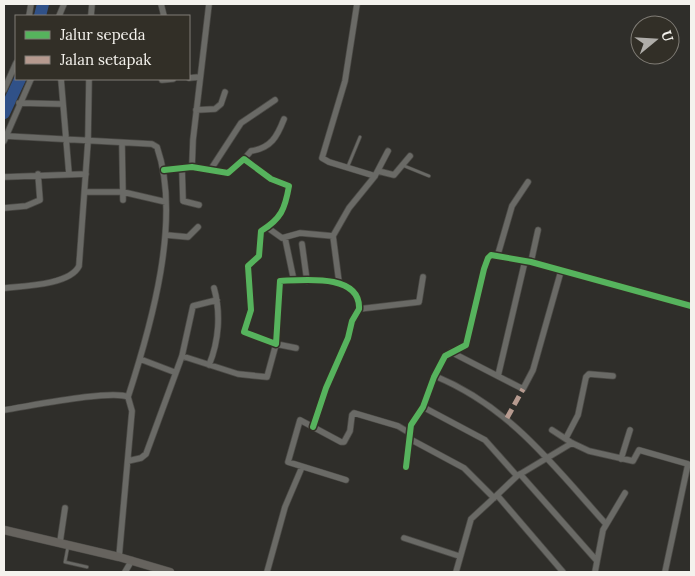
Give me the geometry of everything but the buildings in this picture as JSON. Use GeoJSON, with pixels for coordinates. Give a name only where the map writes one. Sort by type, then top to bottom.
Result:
{"type":"FeatureCollection","features":[{"type":"Feature","properties":{"kind":"main road"},"geometry":{"type":"LineString","coordinates":[[4,530],[119,556],[170,572]]}},
{"type":"Feature","properties":{"kind":"street"},"geometry":{"type":"LineString","coordinates":[[192,167],[196,110],[208,4]]}},
{"type":"Feature","properties":{"kind":"street"},"geometry":{"type":"LineString","coordinates":[[357,4],[342,96],[322,156],[324,160],[347,168],[376,174],[394,175],[401,164],[410,156]]}},
{"type":"Feature","properties":{"kind":"street"},"geometry":{"type":"LineString","coordinates":[[4,90],[15,65]]}},
{"type":"Feature","properties":{"kind":"street"},"geometry":{"type":"LineString","coordinates":[[190,78],[200,77]]}},
{"type":"Feature","properties":{"kind":"street"},"geometry":{"type":"LineString","coordinates":[[30,80],[5,139],[66,139],[156,146],[164,170],[166,235],[140,359],[128,397],[132,411],[119,556]]}},
{"type":"Feature","properties":{"kind":"street"},"geometry":{"type":"LineString","coordinates":[[61,80],[69,174]]}},
{"type":"Feature","properties":{"kind":"street"},"geometry":{"type":"LineString","coordinates":[[4,288],[46,283],[67,278],[77,271],[82,256],[89,80]]}},
{"type":"Feature","properties":{"kind":"street"},"geometry":{"type":"LineString","coordinates":[[196,110],[216,109],[221,104],[225,92]]}},
{"type":"Feature","properties":{"kind":"street"},"geometry":{"type":"LineString","coordinates":[[213,170],[241,123],[275,100]]}},
{"type":"Feature","properties":{"kind":"street"},"geometry":{"type":"LineString","coordinates":[[19,103],[62,104]]}},
{"type":"Feature","properties":{"kind":"street"},"geometry":{"type":"LineString","coordinates":[[164,170],[192,167],[228,173],[251,151],[262,149],[273,142],[284,119]]}},
{"type":"Feature","properties":{"kind":"street"},"geometry":{"type":"LineString","coordinates":[[122,144],[122,200]]}},
{"type":"Feature","properties":{"kind":"street"},"geometry":{"type":"LineString","coordinates":[[339,282],[333,236],[349,208],[376,174],[388,151]]}},
{"type":"Feature","properties":{"kind":"street"},"geometry":{"type":"LineString","coordinates":[[244,159],[271,179],[289,186],[279,217],[262,232],[258,259],[248,267],[251,310],[244,331],[276,344],[296,348]]}},
{"type":"Feature","properties":{"kind":"street"},"geometry":{"type":"LineString","coordinates":[[182,168],[182,201],[199,205]]}},
{"type":"Feature","properties":{"kind":"street"},"geometry":{"type":"LineString","coordinates":[[4,177],[38,174],[86,174]]}},
{"type":"Feature","properties":{"kind":"street"},"geometry":{"type":"LineString","coordinates":[[4,208],[26,206],[40,200],[38,174]]}},
{"type":"Feature","properties":{"kind":"street"},"geometry":{"type":"LineString","coordinates":[[498,254],[512,206],[528,182]]}},
{"type":"Feature","properties":{"kind":"street"},"geometry":{"type":"LineString","coordinates":[[85,192],[123,192],[166,202]]}},
{"type":"Feature","properties":{"kind":"street"},"geometry":{"type":"LineString","coordinates":[[166,235],[188,237],[198,226]]}},
{"type":"Feature","properties":{"kind":"street"},"geometry":{"type":"LineString","coordinates":[[268,228],[278,237],[285,238],[300,233],[333,236]]}},
{"type":"Feature","properties":{"kind":"street"},"geometry":{"type":"LineString","coordinates":[[498,376],[538,230]]}},
{"type":"Feature","properties":{"kind":"street"},"geometry":{"type":"LineString","coordinates":[[285,238],[294,281]]}},
{"type":"Feature","properties":{"kind":"street"},"geometry":{"type":"LineString","coordinates":[[302,244],[307,281]]}},
{"type":"Feature","properties":{"kind":"street"},"geometry":{"type":"LineString","coordinates":[[406,467],[405,432],[423,407],[445,356],[466,345],[488,258],[491,255],[498,254],[691,306]]}},
{"type":"Feature","properties":{"kind":"street"},"geometry":{"type":"LineString","coordinates":[[451,352],[522,389],[533,370],[560,271]]}},
{"type":"Feature","properties":{"kind":"street"},"geometry":{"type":"LineString","coordinates":[[359,309],[419,302],[423,277]]}},
{"type":"Feature","properties":{"kind":"street"},"geometry":{"type":"LineString","coordinates":[[182,356],[238,374],[267,377],[276,344],[278,282],[339,282],[353,290],[359,309],[352,321],[348,338],[326,388],[313,427]]}},
{"type":"Feature","properties":{"kind":"street"},"geometry":{"type":"LineString","coordinates":[[209,365],[216,350],[218,300],[214,288]]}},
{"type":"Feature","properties":{"kind":"street"},"geometry":{"type":"LineString","coordinates":[[128,461],[141,458],[146,454],[174,372],[182,356],[194,304],[218,300]]}},
{"type":"Feature","properties":{"kind":"street"},"geometry":{"type":"LineString","coordinates":[[140,359],[174,372]]}},
{"type":"Feature","properties":{"kind":"street"},"geometry":{"type":"LineString","coordinates":[[566,438],[578,415],[587,375],[612,376]]}},
{"type":"Feature","properties":{"kind":"street"},"geometry":{"type":"LineString","coordinates":[[435,376],[507,418],[605,523]]}},
{"type":"Feature","properties":{"kind":"street"},"geometry":{"type":"LineString","coordinates":[[4,410],[69,399],[118,395],[128,397]]}},
{"type":"Feature","properties":{"kind":"street"},"geometry":{"type":"LineString","coordinates":[[423,407],[485,440],[597,561]]}},
{"type":"Feature","properties":{"kind":"street"},"geometry":{"type":"LineString","coordinates":[[346,480],[288,462],[301,420],[343,442],[350,431],[353,414],[405,432],[464,468],[495,496],[563,572]]}},
{"type":"Feature","properties":{"kind":"street"},"geometry":{"type":"LineString","coordinates":[[552,430],[589,451],[633,462],[639,450],[687,463],[690,471],[665,572]]}},
{"type":"Feature","properties":{"kind":"street"},"geometry":{"type":"LineString","coordinates":[[622,459],[630,430]]}},
{"type":"Feature","properties":{"kind":"street"},"geometry":{"type":"LineString","coordinates":[[456,572],[459,556],[471,520],[519,475],[572,443]]}},
{"type":"Feature","properties":{"kind":"street"},"geometry":{"type":"LineString","coordinates":[[266,572],[285,507],[302,467]]}},
{"type":"Feature","properties":{"kind":"street"},"geometry":{"type":"LineString","coordinates":[[595,572],[599,544],[605,523],[626,493]]}},
{"type":"Feature","properties":{"kind":"street"},"geometry":{"type":"LineString","coordinates":[[60,542],[64,508]]}},
{"type":"Feature","properties":{"kind":"street"},"geometry":{"type":"LineString","coordinates":[[404,538],[459,556]]}},
{"type":"Feature","properties":{"kind":"street"},"geometry":{"type":"LineString","coordinates":[[125,572],[132,560]]}},
{"type":"Feature","properties":{"kind":"lane"},"geometry":{"type":"LineString","coordinates":[[347,168],[360,137]]}},
{"type":"Feature","properties":{"kind":"lane"},"geometry":{"type":"LineString","coordinates":[[401,164],[429,176]]}},
{"type":"Feature","properties":{"kind":"lane"},"geometry":{"type":"LineString","coordinates":[[68,544],[66,562],[87,568]]}},
{"type":"Feature","properties":{"kind":"waterway"},"geometry":{"type":"LineString","coordinates":[[40,15],[43,4]]}},
{"type":"Feature","properties":{"kind":"waterway"},"geometry":{"type":"LineString","coordinates":[[4,113],[20,80]]}},
{"type":"Feature","properties":{"kind":"marked path"},"geometry":{"type":"LineString","coordinates":[[507,418],[523,389]]}},
{"type":"Feature","properties":{"kind":"cycle path"},"geometry":{"type":"LineString","coordinates":[[164,170],[192,167],[228,173],[244,159],[271,179],[289,186],[284,207],[278,218],[261,231],[259,256],[248,266],[251,310],[244,332],[276,344],[280,281],[329,281],[351,289],[357,297],[359,309],[352,321],[348,338],[326,388],[313,427]]}},
{"type":"Feature","properties":{"kind":"cycle path"},"geometry":{"type":"LineString","coordinates":[[406,467],[411,425],[423,407],[434,377],[445,356],[466,345],[484,269],[491,255],[531,262],[691,306]]}}]}
